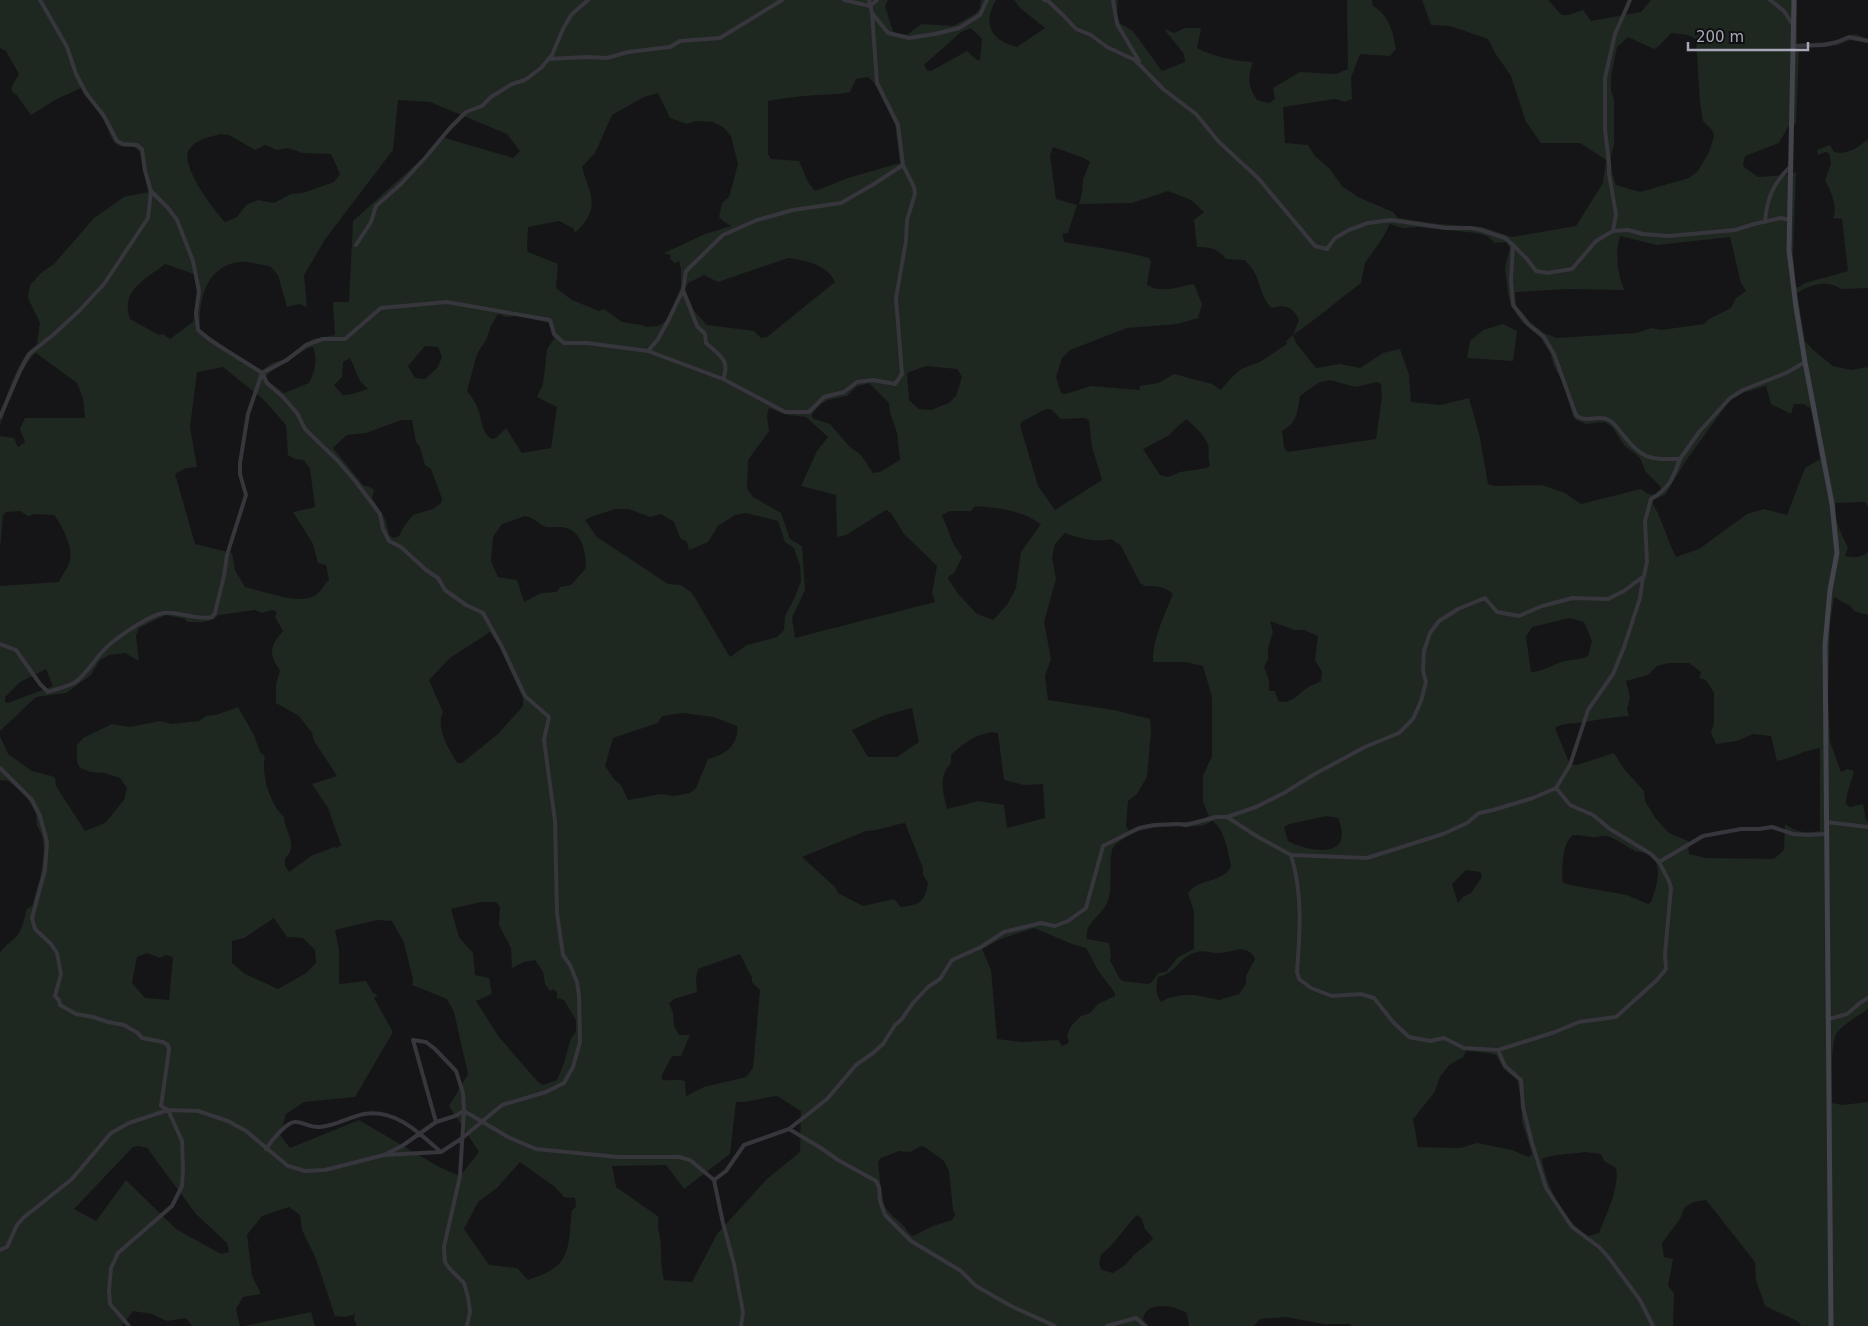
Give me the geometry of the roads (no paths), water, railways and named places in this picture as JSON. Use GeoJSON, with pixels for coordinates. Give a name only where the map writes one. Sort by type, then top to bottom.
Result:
{"type":"FeatureCollection","features":[{"type":"Feature","properties":{"kind":"street"},"geometry":{"type":"LineString","coordinates":[[0,417],[29,354],[54,335],[104,284],[148,218],[151,191],[145,171],[142,149],[137,145],[123,144],[117,141],[104,116],[86,93],[76,74],[67,47],[40,0]]}},
{"type":"Feature","properties":{"kind":"street"},"geometry":{"type":"LineString","coordinates":[[356,245],[371,222],[376,206],[400,184],[466,112],[482,106],[491,97],[512,84],[525,80],[541,68],[552,55],[571,15],[588,0]]}},
{"type":"Feature","properties":{"kind":"street"},"geometry":{"type":"LineString","coordinates":[[549,59],[607,58],[628,52],[670,47],[680,41],[720,38],[782,0]]}},
{"type":"Feature","properties":{"kind":"street"},"geometry":{"type":"LineString","coordinates":[[844,0],[870,6]]}},
{"type":"Feature","properties":{"kind":"street"},"geometry":{"type":"LineString","coordinates":[[0,644],[16,650],[40,684],[48,692],[74,683],[86,672],[103,650],[121,636],[158,614],[170,612],[190,618],[212,617],[215,613],[231,539],[246,495],[240,474],[240,463],[248,414],[262,373],[287,360],[306,345],[323,339],[345,339],[381,308],[447,302],[550,320],[554,334],[564,343],[587,343],[648,351],[724,380],[786,412],[809,412],[824,397],[844,392],[857,382],[873,380],[895,384],[902,374],[896,298],[906,241],[907,220],[914,187],[902,165],[898,125],[877,83],[872,13],[869,0]]}},
{"type":"Feature","properties":{"kind":"street"},"geometry":{"type":"LineString","coordinates":[[870,6],[877,0]]}},
{"type":"Feature","properties":{"kind":"street"},"geometry":{"type":"LineString","coordinates":[[872,13],[888,33],[909,38],[958,28],[980,15],[987,0]]}},
{"type":"Feature","properties":{"kind":"street"},"geometry":{"type":"LineString","coordinates":[[1044,0],[1063,15],[1076,30],[1091,35],[1116,52],[1135,60],[1163,88],[1196,114],[1219,142],[1258,178],[1315,246],[1327,249],[1336,238],[1348,230],[1368,223],[1392,220],[1446,228],[1471,228],[1505,238],[1513,244],[1536,271],[1547,273],[1572,269],[1596,241],[1613,231],[1628,230],[1643,234],[1669,236],[1735,230],[1781,218],[1790,220]]}},
{"type":"Feature","properties":{"kind":"street"},"geometry":{"type":"LineString","coordinates":[[1113,0],[1117,24],[1142,67]]}},
{"type":"Feature","properties":{"kind":"street"},"geometry":{"type":"LineString","coordinates":[[1613,231],[1616,214],[1609,174],[1605,129],[1606,78],[1615,34],[1630,0]]}},
{"type":"Feature","properties":{"kind":"street"},"geometry":{"type":"LineString","coordinates":[[1770,0],[1784,11],[1794,27]]}},
{"type":"Feature","properties":{"kind":"street"},"geometry":{"type":"LineString","coordinates":[[1794,0],[1789,250],[1805,362],[1832,504],[1837,553],[1830,590],[1825,645],[1831,1326]]}},
{"type":"Feature","properties":{"kind":"street"},"geometry":{"type":"LineString","coordinates":[[1794,46],[1824,45],[1849,37],[1868,41]]}},
{"type":"Feature","properties":{"kind":"street"},"geometry":{"type":"LineString","coordinates":[[648,351],[658,339],[683,290],[686,271],[723,235],[757,220],[793,210],[841,203],[902,165]]}},
{"type":"Feature","properties":{"kind":"street"},"geometry":{"type":"LineString","coordinates":[[1765,222],[1768,196],[1782,174],[1791,166]]}},
{"type":"Feature","properties":{"kind":"street"},"geometry":{"type":"LineString","coordinates":[[0,1250],[6,1247],[17,1225],[23,1218],[72,1179],[111,1133],[129,1123],[168,1110],[198,1111],[237,1125],[288,1166],[305,1171],[325,1170],[384,1155],[441,1152],[461,1140],[502,1105],[546,1092],[564,1083],[573,1067],[580,1042],[577,982],[570,965],[563,955],[557,913],[555,821],[544,740],[549,717],[525,696],[502,647],[483,613],[466,605],[445,590],[438,578],[426,570],[401,547],[389,541],[383,529],[380,514],[356,482],[306,429],[283,397],[267,383],[262,373],[210,340],[198,330],[196,313],[199,290],[193,261],[177,220],[151,191]]}},
{"type":"Feature","properties":{"kind":"street"},"geometry":{"type":"LineString","coordinates":[[1513,244],[1511,280],[1513,305],[1528,324],[1544,337],[1554,354],[1576,415],[1584,420],[1599,417],[1609,420],[1632,446],[1649,458],[1680,459]]}},
{"type":"Feature","properties":{"kind":"street"},"geometry":{"type":"LineString","coordinates":[[683,290],[697,326],[705,334],[706,343],[724,360],[727,369],[724,380]]}},
{"type":"Feature","properties":{"kind":"street"},"geometry":{"type":"LineString","coordinates":[[1291,855],[1367,858],[1443,834],[1467,823],[1479,813],[1517,803],[1556,788],[1573,758],[1588,710],[1613,674],[1634,614],[1647,562],[1645,521],[1651,499],[1668,487],[1680,459],[1700,432],[1730,398],[1744,390],[1786,373],[1805,362]]}},
{"type":"Feature","properties":{"kind":"street"},"geometry":{"type":"LineString","coordinates":[[714,1180],[726,1171],[744,1145],[790,1129],[827,1099],[856,1065],[883,1044],[895,1025],[913,1003],[928,987],[940,979],[952,960],[981,947],[1004,932],[1041,923],[1055,926],[1068,921],[1086,908],[1103,846],[1138,828],[1154,825],[1186,825],[1216,817],[1227,817],[1256,807],[1365,747],[1399,733],[1413,719],[1421,701],[1426,682],[1423,671],[1424,651],[1430,633],[1439,621],[1458,609],[1485,598],[1497,612],[1519,616],[1542,606],[1573,598],[1608,599],[1624,592],[1644,576]]}},
{"type":"Feature","properties":{"kind":"street"},"geometry":{"type":"LineString","coordinates":[[0,768],[32,800],[40,816],[47,842],[46,870],[32,918],[35,929],[57,952],[61,974],[55,996],[59,1000],[60,1005],[76,1014],[124,1025],[138,1033],[142,1038],[163,1042],[168,1045],[162,1106],[168,1110],[182,1141],[182,1186],[172,1206],[118,1253],[111,1268],[108,1291],[110,1304],[129,1326]]}},
{"type":"Feature","properties":{"kind":"street"},"geometry":{"type":"LineString","coordinates":[[1227,817],[1291,855],[1298,883],[1301,920],[1297,972],[1299,979],[1311,988],[1332,996],[1361,994],[1374,998],[1392,1022],[1409,1037],[1430,1041],[1444,1038],[1464,1048],[1498,1050],[1555,1032],[1579,1022],[1616,1017],[1665,972],[1671,888],[1670,881],[1659,862],[1651,854],[1610,829],[1593,815],[1570,805],[1556,788]]}},
{"type":"Feature","properties":{"kind":"street"},"geometry":{"type":"LineString","coordinates":[[1826,822],[1868,826]]}},
{"type":"Feature","properties":{"kind":"street"},"geometry":{"type":"LineString","coordinates":[[1659,862],[1703,836],[1741,829],[1759,830],[1772,827],[1792,834],[1826,834]]}},
{"type":"Feature","properties":{"kind":"street"},"geometry":{"type":"LineString","coordinates":[[1829,1019],[1847,1014],[1868,998]]}},
{"type":"Feature","properties":{"kind":"street"},"geometry":{"type":"LineString","coordinates":[[436,1122],[414,1040],[426,1042],[436,1048],[456,1071],[463,1093],[464,1111],[460,1176],[444,1247],[445,1262],[464,1283],[470,1312],[467,1326]]}},
{"type":"Feature","properties":{"kind":"street"},"geometry":{"type":"LineString","coordinates":[[1498,1050],[1506,1066],[1521,1080],[1524,1107],[1532,1143],[1546,1188],[1572,1226],[1599,1247],[1609,1258],[1640,1300],[1653,1326]]}},
{"type":"Feature","properties":{"kind":"street"},"geometry":{"type":"LineString","coordinates":[[464,1111],[508,1137],[536,1148],[618,1157],[679,1157],[690,1160],[714,1180],[734,1264],[743,1312],[741,1326]]}},
{"type":"Feature","properties":{"kind":"street"},"geometry":{"type":"LineString","coordinates":[[384,1155],[420,1134],[436,1122],[464,1111]]}},
{"type":"Feature","properties":{"kind":"street"},"geometry":{"type":"LineString","coordinates":[[266,1149],[272,1140],[291,1122],[310,1127],[321,1127],[365,1114],[387,1114],[410,1126],[441,1152]]}},
{"type":"Feature","properties":{"kind":"street"},"geometry":{"type":"LineString","coordinates":[[790,1129],[838,1160],[876,1181],[879,1187],[880,1202],[886,1215],[911,1240],[961,1271],[976,1286],[1011,1306],[1055,1326]]}},
{"type":"Feature","properties":{"kind":"street"},"geometry":{"type":"LineString","coordinates":[[1107,1326],[1136,1318],[1145,1326]]}}]}
